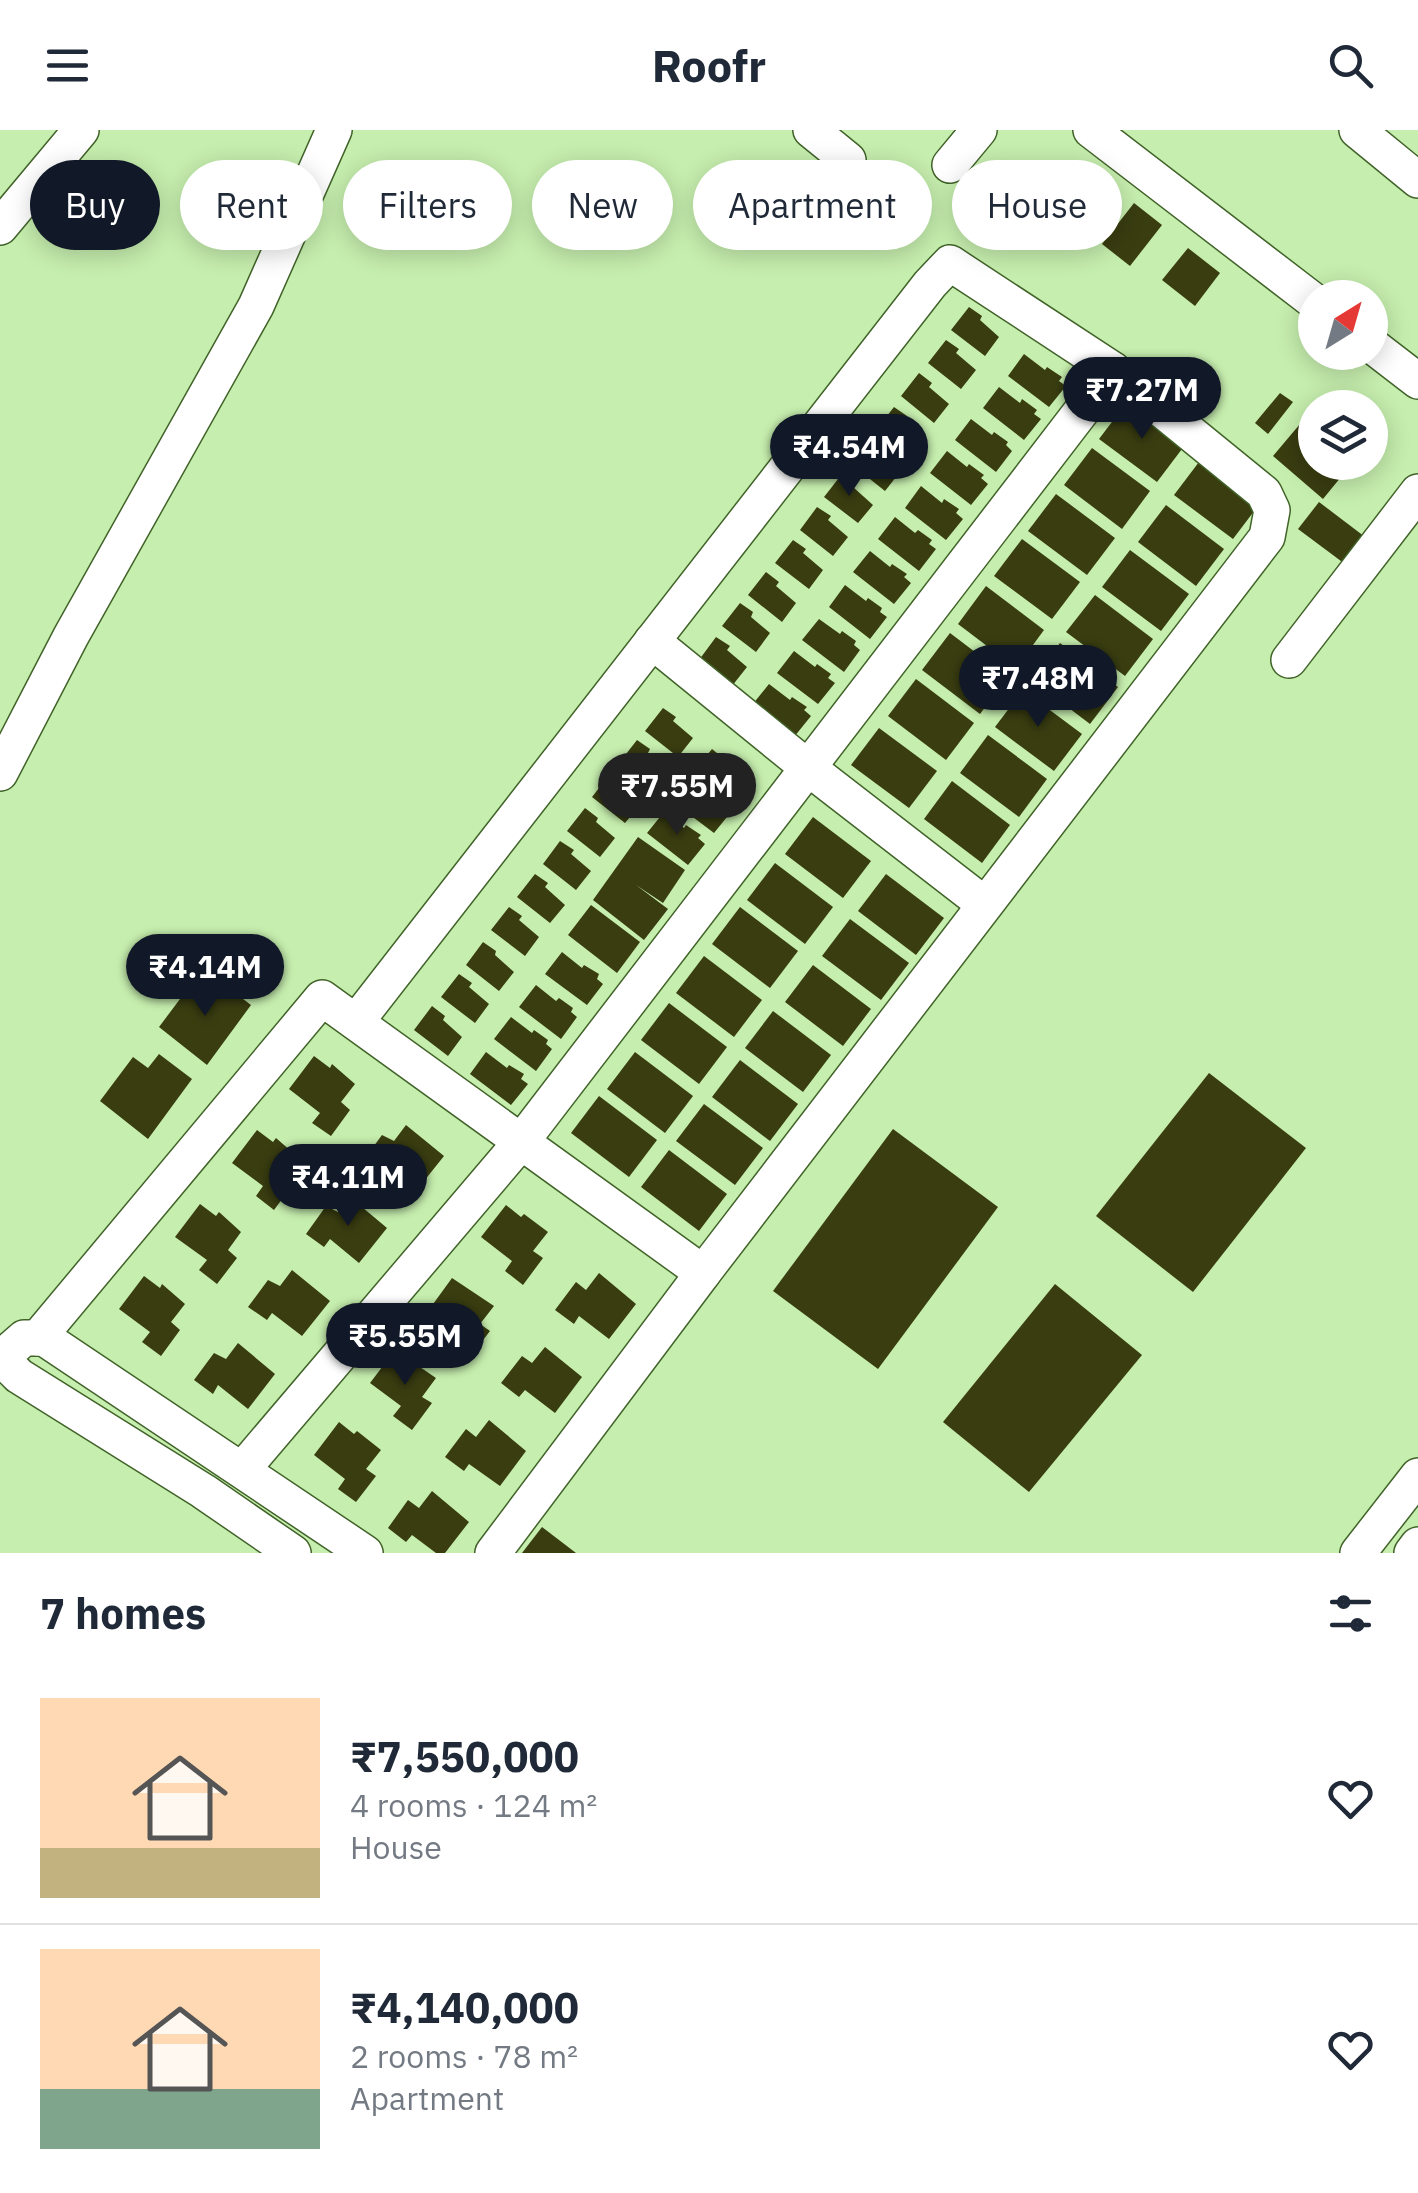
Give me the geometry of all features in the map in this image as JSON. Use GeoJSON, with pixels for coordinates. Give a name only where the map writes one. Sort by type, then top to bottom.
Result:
{"type":"FeatureCollection","features":[{"type":"Feature","properties":{"kind":"street"},"geometry":{"type":"LineString","coordinates":[[0,227],[81,130]]}},
{"type":"Feature","properties":{"kind":"street"},"geometry":{"type":"LineString","coordinates":[[0,774],[71,636],[256,306],[334,130]]}},
{"type":"Feature","properties":{"kind":"street"},"geometry":{"type":"LineString","coordinates":[[811,130],[848,160]]}},
{"type":"Feature","properties":{"kind":"street"},"geometry":{"type":"LineString","coordinates":[[950,165],[979,130]]}},
{"type":"Feature","properties":{"kind":"street"},"geometry":{"type":"LineString","coordinates":[[1091,130],[1298,289]]}},
{"type":"Feature","properties":{"kind":"street"},"geometry":{"type":"LineString","coordinates":[[1356,130],[1418,180]]}},
{"type":"Feature","properties":{"kind":"street"},"geometry":{"type":"LineString","coordinates":[[356,1022],[940,273],[1113,370],[1264,494],[1272,510],[1267,537],[703,1273],[494,1553]]}},
{"type":"Feature","properties":{"kind":"street"},"geometry":{"type":"LineString","coordinates":[[1388,358],[1418,381]]}},
{"type":"Feature","properties":{"kind":"street"},"geometry":{"type":"LineString","coordinates":[[242,1470],[521,1142],[1113,370]]}},
{"type":"Feature","properties":{"kind":"street"},"geometry":{"type":"LineString","coordinates":[[1289,660],[1418,492]]}},
{"type":"Feature","properties":{"kind":"street"},"geometry":{"type":"LineString","coordinates":[[652,641],[984,904]]}},
{"type":"Feature","properties":{"kind":"street"},"geometry":{"type":"LineString","coordinates":[[22,1355],[322,998],[703,1273]]}},
{"type":"Feature","properties":{"kind":"street"},"geometry":{"type":"LineString","coordinates":[[22,1355],[44,1338],[365,1553]]}},
{"type":"Feature","properties":{"kind":"street"},"geometry":{"type":"LineString","coordinates":[[22,1355],[203,1491],[293,1553]]}},
{"type":"Feature","properties":{"kind":"street"},"geometry":{"type":"LineString","coordinates":[[1358,1553],[1418,1476]]}},
{"type":"Feature","properties":{"kind":"street"},"geometry":{"type":"LineString","coordinates":[[1412,1553],[1418,1544]]}},
{"type":"Feature","properties":{"kind":"building"},"geometry":{"type":"Polygon","coordinates":[[[1134,203],[1162,225],[1130,266],[1110,250],[1122,250],[1122,218],[1134,203]]]}},
{"type":"Feature","properties":{"kind":"building"},"geometry":{"type":"Polygon","coordinates":[[[1188,248],[1220,273],[1195,306],[1162,280],[1188,248]]]}},
{"type":"Feature","properties":{"kind":"building"},"geometry":{"type":"Polygon","coordinates":[[[969,307],[999,337],[985,356],[951,330],[969,307]]]}},
{"type":"Feature","properties":{"kind":"building"},"geometry":{"type":"Polygon","coordinates":[[[946,340],[976,370],[961,389],[928,363],[946,340]]]}},
{"type":"Feature","properties":{"kind":"building"},"geometry":{"type":"Polygon","coordinates":[[[1024,354],[1062,377],[1059,381],[1066,386],[1049,407],[1008,376],[1024,354]]]}},
{"type":"Feature","properties":{"kind":"building"},"geometry":{"type":"Polygon","coordinates":[[[919,373],[949,404],[934,423],[901,396],[919,373]]]}},
{"type":"Feature","properties":{"kind":"building"},"geometry":{"type":"Polygon","coordinates":[[[999,387],[1037,410],[1034,414],[1041,419],[1024,440],[983,408],[999,387]]]}},
{"type":"Feature","properties":{"kind":"building"},"geometry":{"type":"Polygon","coordinates":[[[1280,393],[1293,402],[1268,434],[1255,423],[1280,393]]]}},
{"type":"Feature","properties":{"kind":"building"},"geometry":{"type":"Polygon","coordinates":[[[1127,402],[1185,445],[1157,482],[1099,439],[1127,402]]]}},
{"type":"Feature","properties":{"kind":"building"},"geometry":{"type":"Polygon","coordinates":[[[894,407],[924,437],[909,456],[876,430],[894,407]]]}},
{"type":"Feature","properties":{"kind":"building"},"geometry":{"type":"Polygon","coordinates":[[[971,419],[1008,442],[1006,445],[1012,451],[996,472],[955,440],[971,419]]]}},
{"type":"Feature","properties":{"kind":"building"},"geometry":{"type":"Polygon","coordinates":[[[1298,426],[1298,478],[1273,456],[1298,426]]]}},
{"type":"Feature","properties":{"kind":"building"},"geometry":{"type":"Polygon","coordinates":[[[869,441],[900,472],[885,491],[851,464],[869,441]]]}},
{"type":"Feature","properties":{"kind":"building"},"geometry":{"type":"Polygon","coordinates":[[[1092,448],[1150,491],[1122,529],[1064,485],[1092,448]]]}},
{"type":"Feature","properties":{"kind":"building"},"geometry":{"type":"Polygon","coordinates":[[[947,451],[984,475],[981,478],[988,484],[971,505],[930,473],[947,451]]]}},
{"type":"Feature","properties":{"kind":"building"},"geometry":{"type":"Polygon","coordinates":[[[1202,458],[1261,502],[1233,539],[1174,495],[1202,458]]]}},
{"type":"Feature","properties":{"kind":"building"},"geometry":{"type":"Polygon","coordinates":[[[842,474],[873,505],[858,523],[824,497],[842,474]]]}},
{"type":"Feature","properties":{"kind":"building"},"geometry":{"type":"Polygon","coordinates":[[[1301,480],[1339,480],[1323,499],[1301,480]]]}},
{"type":"Feature","properties":{"kind":"building"},"geometry":{"type":"Polygon","coordinates":[[[921,486],[942,503],[944,499],[959,509],[956,513],[963,519],[946,540],[905,508],[921,486]]]}},
{"type":"Feature","properties":{"kind":"building"},"geometry":{"type":"Polygon","coordinates":[[[1056,494],[1115,538],[1087,575],[1028,531],[1056,494]]]}},
{"type":"Feature","properties":{"kind":"building"},"geometry":{"type":"Polygon","coordinates":[[[1319,502],[1373,543],[1353,570],[1298,529],[1319,502]]]}},
{"type":"Feature","properties":{"kind":"building"},"geometry":{"type":"Polygon","coordinates":[[[1166,505],[1224,549],[1196,586],[1138,542],[1166,505]]]}},
{"type":"Feature","properties":{"kind":"building"},"geometry":{"type":"Polygon","coordinates":[[[817,507],[831,516],[828,520],[848,537],[833,556],[800,530],[817,507]]]}},
{"type":"Feature","properties":{"kind":"building"},"geometry":{"type":"Polygon","coordinates":[[[895,517],[915,533],[918,530],[932,540],[929,544],[936,549],[919,571],[878,539],[895,517]]]}},
{"type":"Feature","properties":{"kind":"building"},"geometry":{"type":"Polygon","coordinates":[[[1022,539],[1080,582],[1052,619],[994,576],[1022,539]]]}},
{"type":"Feature","properties":{"kind":"building"},"geometry":{"type":"Polygon","coordinates":[[[793,540],[823,570],[809,589],[775,563],[793,540]]]}},
{"type":"Feature","properties":{"kind":"building"},"geometry":{"type":"Polygon","coordinates":[[[1130,550],[1189,594],[1161,631],[1102,587],[1130,550]]]}},
{"type":"Feature","properties":{"kind":"building"},"geometry":{"type":"Polygon","coordinates":[[[870,551],[890,567],[892,564],[907,574],[904,577],[911,583],[894,604],[853,572],[870,551]]]}},
{"type":"Feature","properties":{"kind":"building"},"geometry":{"type":"Polygon","coordinates":[[[766,572],[796,603],[782,622],[748,595],[766,572]]]}},
{"type":"Feature","properties":{"kind":"building"},"geometry":{"type":"Polygon","coordinates":[[[845,585],[882,608],[880,612],[887,617],[870,639],[829,607],[845,585]]]}},
{"type":"Feature","properties":{"kind":"building"},"geometry":{"type":"Polygon","coordinates":[[[986,586],[1044,630],[1016,668],[958,624],[986,586]]]}},
{"type":"Feature","properties":{"kind":"building"},"geometry":{"type":"Polygon","coordinates":[[[1095,595],[1153,639],[1125,676],[1066,632],[1095,595]]]}},
{"type":"Feature","properties":{"kind":"building"},"geometry":{"type":"Polygon","coordinates":[[[740,603],[770,633],[756,652],[722,626],[740,603]]]}},
{"type":"Feature","properties":{"kind":"building"},"geometry":{"type":"Polygon","coordinates":[[[819,619],[856,641],[854,645],[860,650],[844,672],[802,640],[819,619]]]}},
{"type":"Feature","properties":{"kind":"building"},"geometry":{"type":"Polygon","coordinates":[[[950,633],[1008,677],[980,714],[922,670],[950,633]]]}},
{"type":"Feature","properties":{"kind":"building"},"geometry":{"type":"Polygon","coordinates":[[[716,637],[730,646],[727,650],[747,667],[732,686],[699,660],[716,637]]]}},
{"type":"Feature","properties":{"kind":"building"},"geometry":{"type":"Polygon","coordinates":[[[1060,643],[1118,687],[1090,724],[1032,680],[1060,643]]]}},
{"type":"Feature","properties":{"kind":"building"},"geometry":{"type":"Polygon","coordinates":[[[794,651],[831,674],[828,678],[835,683],[818,704],[777,673],[794,651]]]}},
{"type":"Feature","properties":{"kind":"building"},"geometry":{"type":"Polygon","coordinates":[[[916,679],[974,723],[946,760],[888,716],[916,679]]]}},
{"type":"Feature","properties":{"kind":"building"},"geometry":{"type":"Polygon","coordinates":[[[769,684],[807,707],[804,710],[811,716],[794,737],[752,705],[769,684]]]}},
{"type":"Feature","properties":{"kind":"building"},"geometry":{"type":"Polygon","coordinates":[[[1023,690],[1082,734],[1054,771],[995,727],[1023,690]]]}},
{"type":"Feature","properties":{"kind":"building"},"geometry":{"type":"Polygon","coordinates":[[[663,708],[693,738],[678,757],[645,731],[663,708]]]}},
{"type":"Feature","properties":{"kind":"building"},"geometry":{"type":"Polygon","coordinates":[[[879,728],[937,771],[909,808],[851,765],[879,728]]]}},
{"type":"Feature","properties":{"kind":"building"},"geometry":{"type":"Polygon","coordinates":[[[988,735],[1047,779],[1019,817],[960,773],[988,735]]]}},
{"type":"Feature","properties":{"kind":"building"},"geometry":{"type":"Polygon","coordinates":[[[637,740],[667,770],[653,789],[619,763],[637,740]]]}},
{"type":"Feature","properties":{"kind":"building"},"geometry":{"type":"Polygon","coordinates":[[[712,749],[732,765],[734,762],[749,772],[746,776],[753,781],[737,803],[695,770],[712,749]]]}},
{"type":"Feature","properties":{"kind":"building"},"geometry":{"type":"Polygon","coordinates":[[[610,774],[623,783],[620,788],[640,805],[625,823],[592,797],[610,774]]]}},
{"type":"Feature","properties":{"kind":"building"},"geometry":{"type":"Polygon","coordinates":[[[689,780],[710,796],[712,792],[727,802],[724,807],[731,812],[714,833],[673,802],[689,780]]]}},
{"type":"Feature","properties":{"kind":"building"},"geometry":{"type":"Polygon","coordinates":[[[952,781],[1010,825],[982,863],[924,819],[952,781]]]}},
{"type":"Feature","properties":{"kind":"building"},"geometry":{"type":"Polygon","coordinates":[[[585,808],[615,838],[600,857],[567,831],[585,808]]]}},
{"type":"Feature","properties":{"kind":"building"},"geometry":{"type":"Polygon","coordinates":[[[664,812],[684,828],[686,825],[701,835],[698,838],[705,844],[688,865],[647,833],[664,812]]]}},
{"type":"Feature","properties":{"kind":"building"},"geometry":{"type":"Polygon","coordinates":[[[813,817],[871,861],[843,898],[785,854],[813,817]]]}},
{"type":"Feature","properties":{"kind":"building"},"geometry":{"type":"Polygon","coordinates":[[[638,837],[685,870],[663,903],[636,885],[668,909],[644,940],[593,900],[638,837]]]}},
{"type":"Feature","properties":{"kind":"building"},"geometry":{"type":"Polygon","coordinates":[[[560,841],[574,850],[571,854],[591,871],[576,890],[543,864],[560,841]]]}},
{"type":"Feature","properties":{"kind":"building"},"geometry":{"type":"Polygon","coordinates":[[[775,863],[833,907],[805,944],[747,900],[775,863]]]}},
{"type":"Feature","properties":{"kind":"building"},"geometry":{"type":"Polygon","coordinates":[[[535,874],[548,883],[545,887],[565,905],[550,923],[517,897],[535,874]]]}},
{"type":"Feature","properties":{"kind":"building"},"geometry":{"type":"Polygon","coordinates":[[[886,874],[944,918],[916,955],[858,911],[886,874]]]}},
{"type":"Feature","properties":{"kind":"building"},"geometry":{"type":"Polygon","coordinates":[[[591,905],[640,942],[617,973],[568,935],[591,905]]]}},
{"type":"Feature","properties":{"kind":"building"},"geometry":{"type":"Polygon","coordinates":[[[509,907],[539,937],[525,956],[491,930],[509,907]]]}},
{"type":"Feature","properties":{"kind":"building"},"geometry":{"type":"Polygon","coordinates":[[[740,907],[798,951],[770,988],[712,944],[740,907]]]}},
{"type":"Feature","properties":{"kind":"building"},"geometry":{"type":"Polygon","coordinates":[[[850,919],[909,963],[881,1000],[822,956],[850,919]]]}},
{"type":"Feature","properties":{"kind":"building"},"geometry":{"type":"Polygon","coordinates":[[[483,942],[514,972],[499,991],[466,965],[483,942]]]}},
{"type":"Feature","properties":{"kind":"building"},"geometry":{"type":"Polygon","coordinates":[[[562,952],[582,968],[584,965],[599,974],[597,979],[603,984],[587,1005],[545,974],[562,952]]]}},
{"type":"Feature","properties":{"kind":"building"},"geometry":{"type":"Polygon","coordinates":[[[704,956],[762,1000],[734,1037],[676,993],[704,956]]]}},
{"type":"Feature","properties":{"kind":"building"},"geometry":{"type":"Polygon","coordinates":[[[813,965],[871,1009],[843,1046],[785,1002],[813,965]]]}},
{"type":"Feature","properties":{"kind":"building"},"geometry":{"type":"Polygon","coordinates":[[[459,974],[489,1004],[475,1023],[441,997],[459,974]]]}},
{"type":"Feature","properties":{"kind":"building"},"geometry":{"type":"Polygon","coordinates":[[[218,980],[251,1005],[207,1065],[159,1027],[192,983],[207,994],[218,980]]]}},
{"type":"Feature","properties":{"kind":"building"},"geometry":{"type":"Polygon","coordinates":[[[536,985],[556,1001],[559,998],[573,1008],[571,1012],[577,1017],[561,1039],[519,1007],[536,985]]]}},
{"type":"Feature","properties":{"kind":"building"},"geometry":{"type":"Polygon","coordinates":[[[669,1003],[727,1047],[699,1084],[641,1040],[669,1003]]]}},
{"type":"Feature","properties":{"kind":"building"},"geometry":{"type":"Polygon","coordinates":[[[432,1006],[462,1037],[448,1056],[414,1030],[432,1006]]]}},
{"type":"Feature","properties":{"kind":"building"},"geometry":{"type":"Polygon","coordinates":[[[773,1011],[831,1055],[803,1092],[745,1048],[773,1011]]]}},
{"type":"Feature","properties":{"kind":"building"},"geometry":{"type":"Polygon","coordinates":[[[511,1017],[548,1040],[546,1044],[552,1049],[536,1071],[494,1039],[511,1017]]]}},
{"type":"Feature","properties":{"kind":"building"},"geometry":{"type":"Polygon","coordinates":[[[486,1052],[507,1068],[509,1065],[524,1074],[521,1079],[528,1084],[511,1105],[470,1074],[486,1052]]]}},
{"type":"Feature","properties":{"kind":"building"},"geometry":{"type":"Polygon","coordinates":[[[635,1052],[693,1096],[665,1133],[607,1089],[635,1052]]]}},
{"type":"Feature","properties":{"kind":"building"},"geometry":{"type":"Polygon","coordinates":[[[159,1054],[192,1079],[148,1139],[100,1101],[133,1057],[148,1068],[159,1054]]]}},
{"type":"Feature","properties":{"kind":"building"},"geometry":{"type":"Polygon","coordinates":[[[314,1056],[330,1068],[332,1064],[355,1084],[341,1102],[350,1110],[331,1136],[312,1123],[320,1113],[289,1089],[314,1056]]]}},
{"type":"Feature","properties":{"kind":"building"},"geometry":{"type":"Polygon","coordinates":[[[740,1060],[798,1104],[770,1141],[712,1097],[740,1060]]]}},
{"type":"Feature","properties":{"kind":"building"},"geometry":{"type":"Polygon","coordinates":[[[1209,1073],[1306,1148],[1193,1292],[1096,1216],[1209,1073]]]}},
{"type":"Feature","properties":{"kind":"building"},"geometry":{"type":"Polygon","coordinates":[[[599,1096],[657,1140],[629,1177],[571,1133],[599,1096]]]}},
{"type":"Feature","properties":{"kind":"building"},"geometry":{"type":"Polygon","coordinates":[[[704,1104],[763,1148],[735,1185],[676,1141],[704,1104]]]}},
{"type":"Feature","properties":{"kind":"building"},"geometry":{"type":"Polygon","coordinates":[[[406,1125],[444,1156],[416,1191],[387,1168],[381,1175],[362,1162],[382,1135],[394,1141],[406,1125]]]}},
{"type":"Feature","properties":{"kind":"building"},"geometry":{"type":"Polygon","coordinates":[[[893,1129],[998,1207],[878,1369],[773,1291],[893,1129]]]}},
{"type":"Feature","properties":{"kind":"building"},"geometry":{"type":"Polygon","coordinates":[[[257,1130],[273,1142],[276,1138],[299,1158],[285,1176],[294,1183],[274,1210],[256,1196],[263,1186],[232,1163],[257,1130]]]}},
{"type":"Feature","properties":{"kind":"building"},"geometry":{"type":"Polygon","coordinates":[[[669,1150],[727,1194],[699,1231],[641,1187],[669,1150]]]}},
{"type":"Feature","properties":{"kind":"building"},"geometry":{"type":"Polygon","coordinates":[[[350,1197],[387,1228],[359,1263],[330,1239],[324,1247],[306,1234],[326,1206],[338,1212],[350,1197]]]}},
{"type":"Feature","properties":{"kind":"building"},"geometry":{"type":"Polygon","coordinates":[[[200,1204],[216,1216],[219,1212],[241,1232],[228,1250],[237,1258],[217,1284],[199,1270],[207,1260],[175,1237],[200,1204]]]}},
{"type":"Feature","properties":{"kind":"building"},"geometry":{"type":"Polygon","coordinates":[[[506,1205],[548,1232],[533,1251],[543,1258],[523,1285],[505,1271],[512,1261],[481,1237],[506,1205]]]}},
{"type":"Feature","properties":{"kind":"building"},"geometry":{"type":"Polygon","coordinates":[[[292,1270],[330,1301],[302,1336],[272,1313],[267,1320],[248,1307],[268,1280],[280,1286],[292,1270]]]}},
{"type":"Feature","properties":{"kind":"building"},"geometry":{"type":"Polygon","coordinates":[[[599,1273],[636,1304],[609,1339],[579,1316],[574,1324],[555,1310],[576,1282],[586,1290],[599,1273]]]}},
{"type":"Feature","properties":{"kind":"building"},"geometry":{"type":"Polygon","coordinates":[[[144,1276],[160,1288],[162,1284],[185,1304],[171,1322],[180,1330],[161,1356],[142,1342],[150,1332],[119,1309],[144,1276]]]}},
{"type":"Feature","properties":{"kind":"building"},"geometry":{"type":"Polygon","coordinates":[[[452,1278],[494,1306],[480,1324],[490,1331],[470,1357],[451,1344],[459,1334],[428,1311],[452,1278]]]}},
{"type":"Feature","properties":{"kind":"building"},"geometry":{"type":"Polygon","coordinates":[[[1055,1284],[1142,1355],[1029,1492],[943,1422],[1055,1284]]]}},
{"type":"Feature","properties":{"kind":"building"},"geometry":{"type":"Polygon","coordinates":[[[238,1343],[275,1374],[248,1409],[218,1385],[213,1394],[194,1380],[214,1353],[226,1359],[238,1343]]]}},
{"type":"Feature","properties":{"kind":"building"},"geometry":{"type":"Polygon","coordinates":[[[545,1347],[582,1377],[555,1413],[525,1390],[519,1397],[501,1383],[522,1356],[532,1363],[545,1347]]]}},
{"type":"Feature","properties":{"kind":"building"},"geometry":{"type":"Polygon","coordinates":[[[395,1350],[436,1378],[422,1397],[432,1403],[412,1430],[393,1416],[401,1406],[370,1383],[395,1350]]]}},
{"type":"Feature","properties":{"kind":"building"},"geometry":{"type":"Polygon","coordinates":[[[489,1420],[526,1451],[500,1486],[469,1464],[464,1471],[445,1457],[466,1429],[476,1437],[489,1420]]]}},
{"type":"Feature","properties":{"kind":"building"},"geometry":{"type":"Polygon","coordinates":[[[339,1422],[381,1450],[366,1469],[376,1476],[356,1502],[338,1489],[345,1479],[314,1455],[339,1422]]]}},
{"type":"Feature","properties":{"kind":"building"},"geometry":{"type":"Polygon","coordinates":[[[432,1491],[469,1522],[445,1553],[436,1553],[412,1535],[406,1542],[388,1528],[408,1500],[419,1508],[432,1491]]]}},
{"type":"Feature","properties":{"kind":"building"},"geometry":{"type":"Polygon","coordinates":[[[542,1527],[576,1553],[522,1553],[542,1527]]]}}]}
